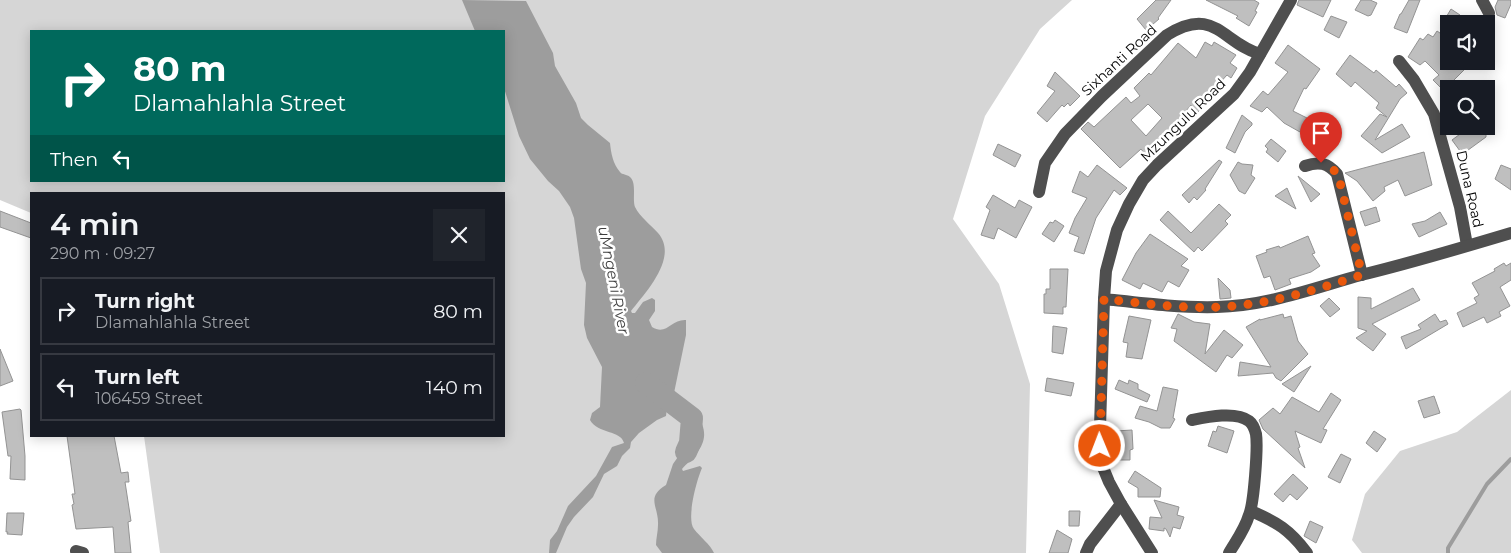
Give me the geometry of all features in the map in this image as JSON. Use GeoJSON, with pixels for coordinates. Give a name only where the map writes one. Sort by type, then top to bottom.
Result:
{"type":"FeatureCollection","features":[{"type":"Feature","properties":{"kind":"street","name":"Mzungulu Road"},"geometry":{"type":"LineString","coordinates":[[1152,553],[1121,504],[1102,465],[1100,427],[1106,271],[1115,238],[1129,204],[1144,180],[1157,165],[1234,94],[1244,81],[1291,0]]}},
{"type":"Feature","properties":{"kind":"street"},"geometry":{"type":"LineString","coordinates":[[1482,0],[1489,13]]}},
{"type":"Feature","properties":{"kind":"street","name":"Sixhanti Road"},"geometry":{"type":"LineString","coordinates":[[1040,192],[1045,163],[1065,134],[1167,35],[1178,28],[1189,25],[1213,26],[1245,48],[1260,54]]}},
{"type":"Feature","properties":{"kind":"street","name":"Duna Road"},"geometry":{"type":"LineString","coordinates":[[1399,61],[1414,80],[1434,114],[1460,207],[1467,246]]}},
{"type":"Feature","properties":{"kind":"street"},"geometry":{"type":"LineString","coordinates":[[1305,166],[1321,163],[1328,165],[1338,174],[1362,275]]}},
{"type":"Feature","properties":{"kind":"street"},"geometry":{"type":"LineString","coordinates":[[1104,299],[1180,306],[1238,306],[1288,297],[1511,233]]}},
{"type":"Feature","properties":{"kind":"street"},"geometry":{"type":"LineString","coordinates":[[1192,420],[1211,416],[1241,417],[1252,423],[1256,436],[1254,489],[1251,511],[1229,553]]}},
{"type":"Feature","properties":{"kind":"street"},"geometry":{"type":"LineString","coordinates":[[1086,553],[1090,544],[1121,504]]}},
{"type":"Feature","properties":{"kind":"street"},"geometry":{"type":"LineString","coordinates":[[1251,511],[1283,527],[1294,537],[1306,553]]}},
{"type":"Feature","properties":{"kind":"shaded area"},"geometry":{"type":"Polygon","coordinates":[[[0,0],[1072,0],[1040,29],[985,116],[953,219],[999,284],[1030,384],[1026,553],[160,553],[144,437],[505,437],[505,192],[30,192],[30,213],[0,200],[0,0]]]}},
{"type":"Feature","properties":{"kind":"shaded area"},"geometry":{"type":"Polygon","coordinates":[[[1511,390],[1511,553],[1362,553],[1352,540],[1365,494],[1400,451],[1457,432],[1511,390]]]}},
{"type":"Feature","properties":{"kind":"water"},"geometry":{"type":"Polygon","coordinates":[[[462,0],[526,1],[553,53],[555,66],[576,103],[581,118],[610,143],[613,158],[618,169],[632,180],[637,211],[658,233],[663,242],[665,253],[663,263],[652,284],[631,311],[632,313],[635,313],[643,302],[652,298],[655,300],[655,311],[649,320],[652,327],[662,330],[676,322],[686,320],[686,335],[674,393],[667,407],[666,416],[639,433],[631,442],[630,448],[622,456],[617,466],[604,474],[593,497],[567,527],[556,553],[549,553],[550,540],[557,531],[568,506],[596,476],[612,447],[624,443],[619,436],[598,428],[590,420],[592,413],[600,407],[602,367],[587,338],[584,325],[586,283],[581,269],[574,218],[570,207],[559,191],[530,159],[519,136],[505,91],[505,30],[475,30],[462,0]]]}},
{"type":"Feature","properties":{"kind":"water"},"geometry":{"type":"Polygon","coordinates":[[[697,422],[702,424],[704,438],[700,449],[682,469],[683,471],[700,466],[702,468],[693,499],[691,517],[694,529],[714,553],[662,553],[656,545],[658,518],[654,503],[656,494],[666,485],[673,464],[687,444],[687,432],[691,424],[697,422]]]}},
{"type":"Feature","properties":{"kind":"building"},"geometry":{"type":"Polygon","coordinates":[[[1156,0],[1171,0],[1159,19],[1146,30],[1137,19],[1156,0]]]}},
{"type":"Feature","properties":{"kind":"building"},"geometry":{"type":"Polygon","coordinates":[[[1206,0],[1254,0],[1259,3],[1255,11],[1257,12],[1249,26],[1236,18],[1238,16],[1206,0]]]}},
{"type":"Feature","properties":{"kind":"building"},"geometry":{"type":"Polygon","coordinates":[[[1299,0],[1331,0],[1323,17],[1297,5],[1299,0]]]}},
{"type":"Feature","properties":{"kind":"building"},"geometry":{"type":"Polygon","coordinates":[[[1361,0],[1370,0],[1377,3],[1371,15],[1368,16],[1355,10],[1361,0]]]}},
{"type":"Feature","properties":{"kind":"building"},"geometry":{"type":"Polygon","coordinates":[[[1409,0],[1420,0],[1407,33],[1394,28],[1409,0]]]}},
{"type":"Feature","properties":{"kind":"building"},"geometry":{"type":"Polygon","coordinates":[[[1498,0],[1511,0],[1505,18],[1497,15],[1495,7],[1498,0]]]}},
{"type":"Feature","properties":{"kind":"building"},"geometry":{"type":"Polygon","coordinates":[[[1451,9],[1460,15],[1447,15],[1451,9]]]}},
{"type":"Feature","properties":{"kind":"building"},"geometry":{"type":"Polygon","coordinates":[[[1331,16],[1347,22],[1339,38],[1324,30],[1331,16]]]}},
{"type":"Feature","properties":{"kind":"building"},"geometry":{"type":"Polygon","coordinates":[[[1437,31],[1440,33],[1440,70],[1464,70],[1454,80],[1440,80],[1440,87],[1433,80],[1439,75],[1425,61],[1420,65],[1408,57],[1420,38],[1423,40],[1428,34],[1433,37],[1437,31]]]}},
{"type":"Feature","properties":{"kind":"building"},"geometry":{"type":"Polygon","coordinates":[[[1205,42],[1212,46],[1214,42],[1236,55],[1230,63],[1237,68],[1231,78],[1227,75],[1207,97],[1210,100],[1198,112],[1191,105],[1169,132],[1145,154],[1141,149],[1120,168],[1081,129],[1088,122],[1094,127],[1126,97],[1131,103],[1140,96],[1134,88],[1149,73],[1151,75],[1178,43],[1196,58],[1205,42]],[[1148,104],[1131,120],[1146,136],[1162,118],[1148,104]]]}},
{"type":"Feature","properties":{"kind":"building"},"geometry":{"type":"Polygon","coordinates":[[[1288,45],[1320,69],[1306,89],[1304,88],[1293,111],[1307,118],[1300,132],[1284,123],[1267,107],[1262,112],[1250,106],[1263,91],[1268,95],[1288,72],[1275,63],[1288,45]]]}},
{"type":"Feature","properties":{"kind":"building"},"geometry":{"type":"Polygon","coordinates":[[[1350,55],[1374,73],[1376,70],[1396,87],[1399,84],[1407,93],[1400,99],[1375,140],[1402,124],[1410,137],[1382,153],[1361,136],[1380,114],[1387,117],[1376,108],[1379,103],[1355,82],[1351,87],[1336,74],[1350,55]]]}},
{"type":"Feature","properties":{"kind":"building"},"geometry":{"type":"Polygon","coordinates":[[[1055,72],[1080,96],[1070,106],[1068,103],[1064,107],[1062,105],[1047,122],[1037,113],[1055,91],[1047,86],[1055,72]]]}},
{"type":"Feature","properties":{"kind":"building"},"geometry":{"type":"Polygon","coordinates":[[[1242,115],[1252,125],[1245,132],[1235,153],[1226,148],[1242,115]]]}},
{"type":"Feature","properties":{"kind":"building"},"geometry":{"type":"Polygon","coordinates":[[[1321,124],[1329,127],[1324,136],[1317,135],[1314,127],[1321,124]]]}},
{"type":"Feature","properties":{"kind":"building"},"geometry":{"type":"Polygon","coordinates":[[[1459,135],[1486,135],[1486,137],[1464,153],[1462,149],[1460,151],[1452,140],[1459,135]]]}},
{"type":"Feature","properties":{"kind":"building"},"geometry":{"type":"Polygon","coordinates":[[[1271,139],[1286,151],[1278,162],[1266,152],[1268,149],[1265,146],[1271,139]]]}},
{"type":"Feature","properties":{"kind":"building"},"geometry":{"type":"Polygon","coordinates":[[[998,144],[1021,155],[1015,167],[993,155],[998,144]]]}},
{"type":"Feature","properties":{"kind":"building"},"geometry":{"type":"Polygon","coordinates":[[[1424,152],[1432,185],[1405,196],[1398,180],[1384,187],[1385,191],[1373,201],[1357,181],[1345,173],[1424,152]]]}},
{"type":"Feature","properties":{"kind":"building"},"geometry":{"type":"Polygon","coordinates":[[[1219,160],[1222,162],[1206,190],[1197,200],[1194,197],[1189,203],[1182,195],[1219,160]]]}},
{"type":"Feature","properties":{"kind":"building"},"geometry":{"type":"Polygon","coordinates":[[[1238,162],[1253,165],[1251,175],[1255,178],[1245,194],[1239,191],[1230,175],[1238,162]]]}},
{"type":"Feature","properties":{"kind":"building"},"geometry":{"type":"Polygon","coordinates":[[[1097,165],[1127,188],[1120,195],[1114,190],[1096,218],[1084,254],[1074,251],[1079,237],[1069,233],[1075,218],[1087,198],[1072,192],[1080,171],[1088,177],[1097,165]]]}},
{"type":"Feature","properties":{"kind":"building"},"geometry":{"type":"Polygon","coordinates":[[[1501,165],[1511,169],[1511,190],[1495,179],[1501,165]]]}},
{"type":"Feature","properties":{"kind":"building"},"geometry":{"type":"Polygon","coordinates":[[[1298,176],[1320,194],[1311,202],[1298,176]]]}},
{"type":"Feature","properties":{"kind":"building"},"geometry":{"type":"Polygon","coordinates":[[[1287,188],[1296,209],[1275,196],[1287,188]]]}},
{"type":"Feature","properties":{"kind":"building"},"geometry":{"type":"Polygon","coordinates":[[[993,195],[1015,208],[1019,200],[1032,207],[1016,238],[998,228],[994,239],[981,235],[990,210],[986,207],[993,195]]]}},
{"type":"Feature","properties":{"kind":"building"},"geometry":{"type":"Polygon","coordinates":[[[1219,204],[1231,215],[1225,221],[1228,224],[1202,251],[1198,247],[1194,252],[1160,220],[1168,211],[1191,233],[1219,204]]]}},
{"type":"Feature","properties":{"kind":"building"},"geometry":{"type":"Polygon","coordinates":[[[1376,207],[1380,221],[1365,226],[1360,212],[1376,207]]]}},
{"type":"Feature","properties":{"kind":"building"},"geometry":{"type":"Polygon","coordinates":[[[0,211],[30,223],[30,238],[0,227],[0,211]]]}},
{"type":"Feature","properties":{"kind":"building"},"geometry":{"type":"Polygon","coordinates":[[[1440,212],[1447,224],[1419,237],[1412,224],[1425,221],[1440,212]]]}},
{"type":"Feature","properties":{"kind":"building"},"geometry":{"type":"Polygon","coordinates":[[[1055,220],[1064,226],[1054,242],[1042,234],[1050,222],[1053,223],[1055,220]]]}},
{"type":"Feature","properties":{"kind":"building"},"geometry":{"type":"Polygon","coordinates":[[[1150,234],[1188,259],[1181,266],[1189,270],[1179,287],[1168,281],[1162,292],[1143,283],[1140,289],[1122,280],[1136,253],[1150,234]]]}},
{"type":"Feature","properties":{"kind":"building"},"geometry":{"type":"Polygon","coordinates":[[[1308,236],[1315,253],[1312,254],[1320,266],[1311,272],[1289,279],[1291,284],[1275,290],[1270,276],[1264,278],[1256,256],[1267,252],[1266,250],[1279,246],[1280,248],[1308,236]]]}},
{"type":"Feature","properties":{"kind":"building"},"geometry":{"type":"Polygon","coordinates":[[[1504,263],[1506,266],[1511,263],[1511,280],[1500,287],[1510,306],[1499,312],[1501,316],[1487,323],[1484,317],[1463,327],[1457,313],[1477,303],[1474,298],[1479,295],[1472,283],[1495,271],[1494,269],[1504,263]]]}},
{"type":"Feature","properties":{"kind":"building"},"geometry":{"type":"Polygon","coordinates":[[[1050,269],[1068,269],[1066,307],[1063,307],[1063,314],[1044,313],[1044,294],[1046,294],[1046,289],[1050,289],[1050,269]]]}},
{"type":"Feature","properties":{"kind":"building"},"geometry":{"type":"Polygon","coordinates":[[[1218,278],[1230,290],[1231,298],[1220,299],[1218,278]]]}},
{"type":"Feature","properties":{"kind":"building"},"geometry":{"type":"Polygon","coordinates":[[[1413,288],[1420,300],[1372,324],[1386,334],[1373,351],[1356,338],[1367,331],[1358,328],[1358,297],[1371,298],[1371,309],[1413,288]]]}},
{"type":"Feature","properties":{"kind":"building"},"geometry":{"type":"Polygon","coordinates":[[[1329,298],[1340,309],[1330,317],[1320,306],[1329,298]]]}},
{"type":"Feature","properties":{"kind":"building"},"geometry":{"type":"Polygon","coordinates":[[[1178,314],[1194,322],[1210,324],[1205,354],[1224,330],[1243,345],[1232,358],[1227,355],[1216,372],[1174,341],[1177,329],[1171,328],[1178,314]]]}},
{"type":"Feature","properties":{"kind":"building"},"geometry":{"type":"Polygon","coordinates":[[[1283,314],[1284,318],[1291,316],[1298,341],[1308,354],[1281,381],[1273,373],[1238,376],[1240,362],[1271,367],[1246,327],[1260,319],[1283,314]]]}},
{"type":"Feature","properties":{"kind":"building"},"geometry":{"type":"Polygon","coordinates":[[[1435,314],[1440,322],[1446,320],[1448,324],[1406,349],[1401,337],[1421,329],[1418,325],[1435,314]]]}},
{"type":"Feature","properties":{"kind":"building"},"geometry":{"type":"Polygon","coordinates":[[[1129,316],[1151,320],[1142,359],[1126,357],[1128,343],[1123,342],[1129,316]]]}},
{"type":"Feature","properties":{"kind":"building"},"geometry":{"type":"Polygon","coordinates":[[[1053,326],[1067,328],[1063,354],[1052,352],[1053,326]]]}},
{"type":"Feature","properties":{"kind":"building"},"geometry":{"type":"Polygon","coordinates":[[[0,349],[13,381],[0,386],[0,349]]]}},
{"type":"Feature","properties":{"kind":"building"},"geometry":{"type":"Polygon","coordinates":[[[1311,366],[1294,392],[1282,384],[1311,366]]]}},
{"type":"Feature","properties":{"kind":"building"},"geometry":{"type":"Polygon","coordinates":[[[1047,378],[1074,383],[1071,396],[1045,391],[1047,378]]]}},
{"type":"Feature","properties":{"kind":"building"},"geometry":{"type":"Polygon","coordinates":[[[1119,380],[1128,384],[1129,380],[1138,384],[1138,389],[1150,395],[1147,402],[1115,389],[1119,380]]]}},
{"type":"Feature","properties":{"kind":"building"},"geometry":{"type":"Polygon","coordinates":[[[1163,387],[1178,390],[1173,418],[1175,419],[1170,428],[1161,428],[1135,418],[1140,406],[1157,411],[1163,387]]]}},
{"type":"Feature","properties":{"kind":"building"},"geometry":{"type":"Polygon","coordinates":[[[1331,393],[1341,400],[1323,429],[1327,430],[1321,443],[1295,431],[1300,447],[1298,448],[1305,468],[1263,429],[1259,420],[1273,408],[1280,414],[1292,397],[1319,412],[1331,393]]]}},
{"type":"Feature","properties":{"kind":"building"},"geometry":{"type":"Polygon","coordinates":[[[1434,396],[1440,413],[1424,418],[1418,401],[1434,396]]]}},
{"type":"Feature","properties":{"kind":"building"},"geometry":{"type":"Polygon","coordinates":[[[20,409],[25,456],[25,480],[10,479],[11,456],[8,456],[2,412],[20,409]]]}},
{"type":"Feature","properties":{"kind":"building"},"geometry":{"type":"Polygon","coordinates":[[[1218,426],[1234,431],[1227,453],[1208,446],[1213,431],[1216,432],[1218,426]]]}},
{"type":"Feature","properties":{"kind":"building"},"geometry":{"type":"Polygon","coordinates":[[[1132,430],[1133,449],[1130,450],[1130,460],[1116,460],[1116,431],[1132,430]]]}},
{"type":"Feature","properties":{"kind":"building"},"geometry":{"type":"Polygon","coordinates":[[[1374,431],[1386,439],[1377,452],[1366,443],[1374,431]]]}},
{"type":"Feature","properties":{"kind":"building"},"geometry":{"type":"Polygon","coordinates":[[[67,437],[114,437],[121,473],[128,472],[129,482],[125,482],[131,521],[128,522],[131,553],[115,553],[113,527],[76,529],[72,505],[74,504],[72,494],[75,494],[67,437]]]}},
{"type":"Feature","properties":{"kind":"building"},"geometry":{"type":"Polygon","coordinates":[[[1341,454],[1351,459],[1340,483],[1328,477],[1341,454]]]}},
{"type":"Feature","properties":{"kind":"building"},"geometry":{"type":"Polygon","coordinates":[[[1135,471],[1161,488],[1160,497],[1138,497],[1138,488],[1128,482],[1135,471]]]}},
{"type":"Feature","properties":{"kind":"building"},"geometry":{"type":"Polygon","coordinates":[[[1293,474],[1308,488],[1297,500],[1290,494],[1283,502],[1274,494],[1293,474]]]}},
{"type":"Feature","properties":{"kind":"building"},"geometry":{"type":"Polygon","coordinates":[[[1154,500],[1179,507],[1177,515],[1184,517],[1180,529],[1173,527],[1170,537],[1164,528],[1164,531],[1149,529],[1150,517],[1162,518],[1154,500]]]}},
{"type":"Feature","properties":{"kind":"building"},"geometry":{"type":"Polygon","coordinates":[[[1069,511],[1080,511],[1079,526],[1069,526],[1069,511]]]}},
{"type":"Feature","properties":{"kind":"building"},"geometry":{"type":"Polygon","coordinates":[[[7,513],[24,513],[22,535],[7,534],[7,513]]]}},
{"type":"Feature","properties":{"kind":"building"},"geometry":{"type":"Polygon","coordinates":[[[1310,521],[1323,527],[1316,543],[1304,536],[1310,521]]]}},
{"type":"Feature","properties":{"kind":"building"},"geometry":{"type":"Polygon","coordinates":[[[1057,530],[1072,539],[1068,553],[1049,553],[1057,530]]]}},
{"type":"Feature","properties":{"kind":"waterway","name":"uMngeni River"},"geometry":{"type":"LineString","coordinates":[[646,383],[692,418],[690,443],[686,452]]}},
{"type":"Feature","properties":{"kind":"waterway"},"geometry":{"type":"LineString","coordinates":[[1448,553],[1448,548],[1487,484],[1511,459]]}},
{"type":"Feature","properties":{"kind":"route"},"geometry":{"type":"LineString","coordinates":[[1100,446],[1104,299],[1180,306],[1218,307],[1247,305],[1288,297],[1362,275],[1338,174],[1328,165],[1321,163]]}}]}
